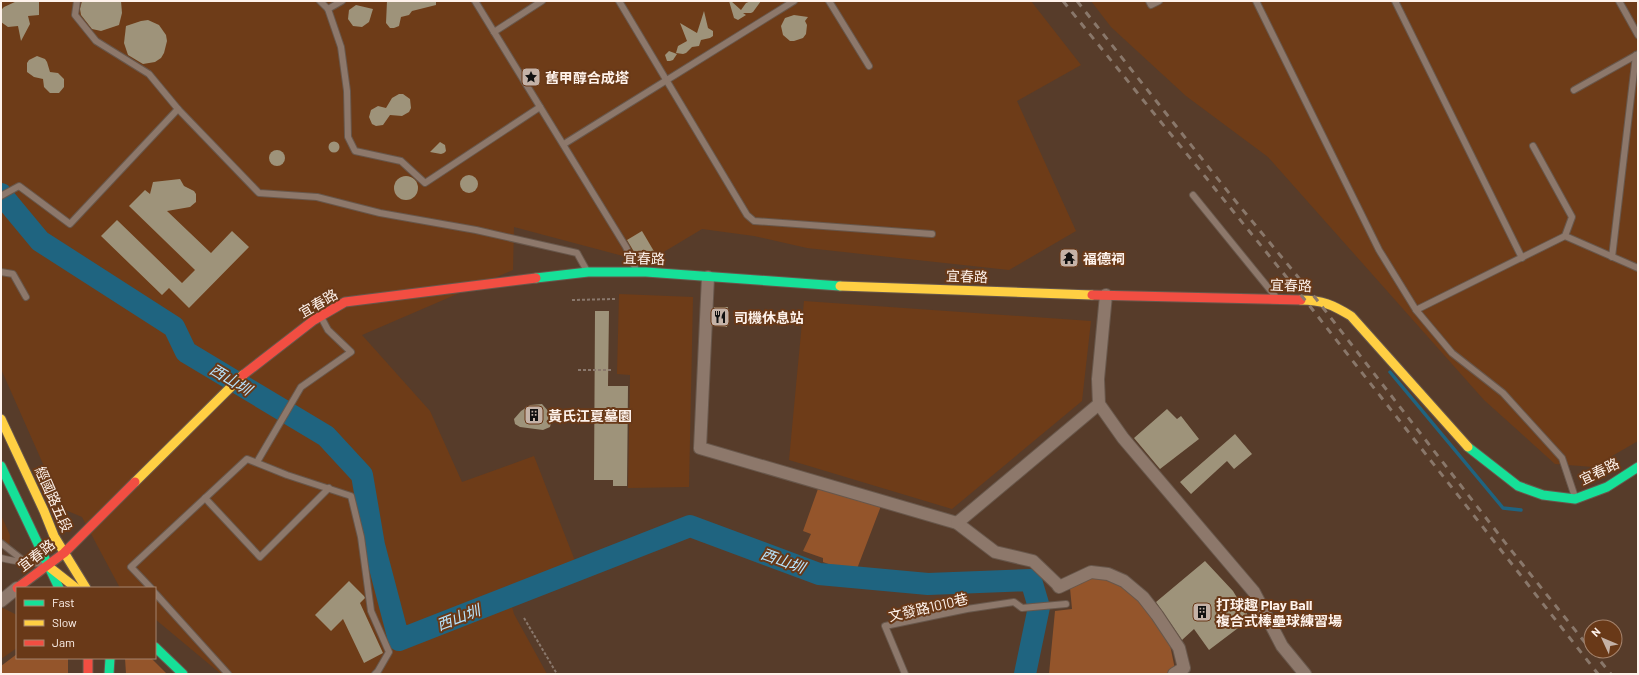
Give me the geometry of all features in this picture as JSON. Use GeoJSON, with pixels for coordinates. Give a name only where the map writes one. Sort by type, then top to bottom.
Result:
{"type":"FeatureCollection","features":[{"type":"Feature","properties":{"kind":"street","name":"宜春路"},"geometry":{"type":"LineString","coordinates":[[18,587],[64,553],[238,379],[321,316],[345,302],[588,272],[637,272],[827,286],[1317,300],[1335,306],[1351,316],[1471,450],[1518,486],[1543,495],[1575,499],[1607,487],[1638,467]]}},
{"type":"Feature","properties":{"kind":"street"},"geometry":{"type":"LineString","coordinates":[[708,277],[700,448],[958,523],[995,552],[1033,561],[1059,587],[1091,572],[1108,574],[1124,581],[1143,597],[1179,648],[1184,668],[1174,674]]}},
{"type":"Feature","properties":{"kind":"street"},"geometry":{"type":"LineString","coordinates":[[1106,295],[1098,379],[1099,404],[1123,438],[1254,592],[1282,646],[1305,674]]}},
{"type":"Feature","properties":{"kind":"street"},"geometry":{"type":"LineString","coordinates":[[958,523],[1099,404]]}},
{"type":"Feature","properties":{"kind":"street","name":"經國路五段"},"geometry":{"type":"LineString","coordinates":[[1,419],[44,511],[54,536],[85,587]]}},
{"type":"Feature","properties":{"kind":"street"},"geometry":{"type":"LineString","coordinates":[[1,466],[58,587]]}},
{"type":"Feature","properties":{"kind":"street"},"geometry":{"type":"LineString","coordinates":[[47,565],[75,587]]}},
{"type":"Feature","properties":{"kind":"street","name":"宜春路"},"geometry":{"type":"LineString","coordinates":[[1,601],[16,589]]}},
{"type":"Feature","properties":{"kind":"street"},"geometry":{"type":"LineString","coordinates":[[156,648],[183,674]]}},
{"type":"Feature","properties":{"kind":"street"},"geometry":{"type":"LineString","coordinates":[[88,659],[88,674]]}},
{"type":"Feature","properties":{"kind":"street"},"geometry":{"type":"LineString","coordinates":[[109,674],[110,659]]}},
{"type":"Feature","properties":{"kind":"lane"},"geometry":{"type":"LineString","coordinates":[[77,1],[75,15],[96,41],[148,74],[178,110],[259,193],[317,197],[380,213],[523,240],[577,253],[588,272]]}},
{"type":"Feature","properties":{"kind":"lane"},"geometry":{"type":"LineString","coordinates":[[320,1],[328,9],[341,47],[347,91],[348,137],[355,151],[401,161],[425,183],[540,107]]}},
{"type":"Feature","properties":{"kind":"lane"},"geometry":{"type":"LineString","coordinates":[[328,9],[342,1]]}},
{"type":"Feature","properties":{"kind":"lane"},"geometry":{"type":"LineString","coordinates":[[475,1],[626,247],[637,272]]}},
{"type":"Feature","properties":{"kind":"lane"},"geometry":{"type":"LineString","coordinates":[[494,32],[542,1]]}},
{"type":"Feature","properties":{"kind":"lane"},"geometry":{"type":"LineString","coordinates":[[619,1],[747,215],[754,221],[932,234]]}},
{"type":"Feature","properties":{"kind":"lane"},"geometry":{"type":"LineString","coordinates":[[564,144],[794,1]]}},
{"type":"Feature","properties":{"kind":"lane"},"geometry":{"type":"LineString","coordinates":[[829,1],[869,66]]}},
{"type":"Feature","properties":{"kind":"lane"},"geometry":{"type":"LineString","coordinates":[[1148,1],[1151,5],[1159,1]]}},
{"type":"Feature","properties":{"kind":"lane"},"geometry":{"type":"LineString","coordinates":[[1256,1],[1379,250],[1416,310],[1452,353],[1503,393],[1562,458],[1575,499]]}},
{"type":"Feature","properties":{"kind":"lane"},"geometry":{"type":"LineString","coordinates":[[1395,1],[1522,258]]}},
{"type":"Feature","properties":{"kind":"lane"},"geometry":{"type":"LineString","coordinates":[[1619,1],[1638,35]]}},
{"type":"Feature","properties":{"kind":"lane"},"geometry":{"type":"LineString","coordinates":[[1574,90],[1637,55]]}},
{"type":"Feature","properties":{"kind":"lane"},"geometry":{"type":"LineString","coordinates":[[1612,257],[1637,55]]}},
{"type":"Feature","properties":{"kind":"lane"},"geometry":{"type":"LineString","coordinates":[[1,196],[19,186],[70,224],[178,110]]}},
{"type":"Feature","properties":{"kind":"lane"},"geometry":{"type":"LineString","coordinates":[[1416,310],[1565,236],[1572,217],[1533,146]]}},
{"type":"Feature","properties":{"kind":"lane"},"geometry":{"type":"LineString","coordinates":[[1193,195],[1278,299]]}},
{"type":"Feature","properties":{"kind":"lane"},"geometry":{"type":"LineString","coordinates":[[1565,236],[1638,268]]}},
{"type":"Feature","properties":{"kind":"lane"},"geometry":{"type":"LineString","coordinates":[[1,272],[13,274],[26,297]]}},
{"type":"Feature","properties":{"kind":"lane"},"geometry":{"type":"LineString","coordinates":[[257,462],[301,387],[351,352],[328,330],[321,316]]}},
{"type":"Feature","properties":{"kind":"lane"},"geometry":{"type":"LineString","coordinates":[[150,587],[132,567],[248,459],[287,475],[351,496],[361,537],[371,611],[389,652],[375,674]]}},
{"type":"Feature","properties":{"kind":"lane"},"geometry":{"type":"LineString","coordinates":[[205,498],[260,557],[329,488]]}},
{"type":"Feature","properties":{"kind":"lane"},"geometry":{"type":"LineString","coordinates":[[1,543],[24,561]]}},
{"type":"Feature","properties":{"kind":"lane"},"geometry":{"type":"LineString","coordinates":[[1,558],[15,562],[24,561],[47,565]]}},
{"type":"Feature","properties":{"kind":"lane"},"geometry":{"type":"LineString","coordinates":[[156,594],[228,674]]}},
{"type":"Feature","properties":{"kind":"lane","name":"文發路1010巷"},"geometry":{"type":"LineString","coordinates":[[905,674],[885,626],[967,609],[1014,602],[1022,608],[1066,604]]}},
{"type":"Feature","properties":{"kind":"path"},"geometry":{"type":"LineString","coordinates":[[572,300],[615,299]]}},
{"type":"Feature","properties":{"kind":"path"},"geometry":{"type":"LineString","coordinates":[[578,370],[613,370]]}},
{"type":"Feature","properties":{"kind":"path"},"geometry":{"type":"LineString","coordinates":[[524,618],[557,674]]}},
{"type":"Feature","properties":{"kind":"shaded area"},"geometry":{"type":"Polygon","coordinates":[[[1,1],[1031,1],[1081,65],[1017,101],[1076,231],[1009,270],[807,248],[754,236],[702,229],[657,256],[638,260],[514,227],[513,270],[362,335],[430,411],[462,482],[534,456],[577,566],[508,591],[514,614],[547,674],[221,674],[156,620],[156,587],[119,587],[82,517],[63,509],[1,369],[1,1]]]}},
{"type":"Feature","properties":{"kind":"shaded area"},"geometry":{"type":"Polygon","coordinates":[[[1091,1],[1638,1],[1638,441],[1593,467],[1555,464],[1484,400],[1268,157],[1186,96],[1111,27],[1091,1]]]}},
{"type":"Feature","properties":{"kind":"shaded area"},"geometry":{"type":"Polygon","coordinates":[[[619,294],[693,297],[689,487],[628,488],[630,375],[617,374],[619,294]]]}},
{"type":"Feature","properties":{"kind":"shaded area"},"geometry":{"type":"Polygon","coordinates":[[[804,301],[1091,321],[1082,401],[952,509],[789,460],[804,301]]]}},
{"type":"Feature","properties":{"kind":"shaded area"},"geometry":{"type":"Polygon","coordinates":[[[819,486],[881,506],[855,574],[823,562],[823,558],[803,551],[811,534],[803,531],[819,486]]]}},
{"type":"Feature","properties":{"kind":"shaded area"},"geometry":{"type":"Polygon","coordinates":[[[1,515],[10,535],[9,550],[1,547],[1,515]]]}},
{"type":"Feature","properties":{"kind":"shaded area"},"geometry":{"type":"Polygon","coordinates":[[[1098,576],[1127,587],[1149,608],[1170,645],[1176,674],[1049,674],[1055,611],[1072,609],[1070,588],[1075,584],[1098,576]]]}},
{"type":"Feature","properties":{"kind":"shaded area"},"geometry":{"type":"Polygon","coordinates":[[[1,607],[16,614],[16,649],[1,659],[1,607]]]}},
{"type":"Feature","properties":{"kind":"shaded area"},"geometry":{"type":"Polygon","coordinates":[[[16,655],[16,659],[68,659],[68,674],[1,674],[1,666],[16,655]]]}},
{"type":"Feature","properties":{"kind":"shaded area"},"geometry":{"type":"Polygon","coordinates":[[[125,659],[152,659],[167,674],[126,674],[125,659]]]}},
{"type":"Feature","properties":{"kind":"building"},"geometry":{"type":"Polygon","coordinates":[[[17,1],[39,1],[39,15],[28,16],[30,24],[21,41],[18,26],[8,27],[1,22],[1,10],[17,1]]]}},
{"type":"Feature","properties":{"kind":"building"},"geometry":{"type":"Polygon","coordinates":[[[82,1],[121,1],[122,13],[119,25],[101,31],[92,29],[81,15],[80,9],[82,1]]]}},
{"type":"Feature","properties":{"kind":"building"},"geometry":{"type":"Polygon","coordinates":[[[387,1],[436,1],[436,5],[412,11],[409,15],[401,17],[399,26],[390,28],[386,23],[387,1]]]}},
{"type":"Feature","properties":{"kind":"building"},"geometry":{"type":"Polygon","coordinates":[[[729,1],[741,10],[746,3],[751,1],[761,1],[753,12],[743,13],[746,15],[738,20],[734,18],[729,1]]]}},
{"type":"Feature","properties":{"kind":"building"},"geometry":{"type":"Polygon","coordinates":[[[356,5],[373,9],[369,22],[362,27],[353,26],[348,19],[349,10],[356,5]]]}},
{"type":"Feature","properties":{"kind":"building"},"geometry":{"type":"Polygon","coordinates":[[[704,11],[708,28],[713,31],[713,36],[701,40],[699,46],[692,47],[686,53],[676,53],[678,46],[687,41],[680,23],[697,33],[704,11]]]}},
{"type":"Feature","properties":{"kind":"building"},"geometry":{"type":"Polygon","coordinates":[[[794,15],[808,17],[805,21],[807,25],[806,34],[803,38],[790,41],[783,35],[781,26],[785,18],[794,15]]]}},
{"type":"Feature","properties":{"kind":"building"},"geometry":{"type":"Polygon","coordinates":[[[148,20],[159,25],[166,35],[167,41],[161,58],[155,62],[143,64],[128,55],[124,43],[126,26],[148,20]]]}},
{"type":"Feature","properties":{"kind":"building"},"geometry":{"type":"Polygon","coordinates":[[[669,51],[677,54],[673,60],[667,61],[665,55],[669,51]]]}},
{"type":"Feature","properties":{"kind":"building"},"geometry":{"type":"Polygon","coordinates":[[[37,56],[45,59],[50,72],[58,73],[64,79],[64,87],[59,93],[50,93],[44,87],[43,79],[34,77],[27,72],[27,63],[29,60],[37,56]]]}},
{"type":"Feature","properties":{"kind":"building"},"geometry":{"type":"Polygon","coordinates":[[[399,94],[403,94],[410,99],[411,108],[409,112],[402,116],[390,115],[383,125],[376,126],[372,124],[369,117],[371,110],[378,106],[386,108],[392,98],[399,94]]]}},
{"type":"Feature","properties":{"kind":"building"},"geometry":{"type":"Polygon","coordinates":[[[334,141],[338,143],[340,147],[338,151],[334,153],[330,151],[328,147],[330,143],[334,141]]]}},
{"type":"Feature","properties":{"kind":"building"},"geometry":{"type":"Polygon","coordinates":[[[440,142],[445,145],[446,151],[444,153],[441,154],[430,152],[440,142]]]}},
{"type":"Feature","properties":{"kind":"building"},"geometry":{"type":"Polygon","coordinates":[[[274,150],[280,150],[285,155],[283,164],[280,166],[274,166],[269,161],[269,155],[274,150]]]}},
{"type":"Feature","properties":{"kind":"building"},"geometry":{"type":"Polygon","coordinates":[[[465,175],[473,175],[478,180],[476,191],[473,193],[465,193],[460,188],[460,180],[465,175]]]}},
{"type":"Feature","properties":{"kind":"building"},"geometry":{"type":"Polygon","coordinates":[[[406,176],[415,179],[418,188],[415,197],[406,200],[397,197],[394,188],[397,179],[406,176]]]}},
{"type":"Feature","properties":{"kind":"building"},"geometry":{"type":"Polygon","coordinates":[[[180,179],[184,186],[194,191],[196,194],[196,202],[190,207],[167,211],[211,253],[232,231],[249,247],[189,308],[169,288],[162,295],[101,236],[117,220],[182,283],[195,270],[129,206],[145,190],[150,194],[153,182],[180,179]]]}},
{"type":"Feature","properties":{"kind":"building"},"geometry":{"type":"Polygon","coordinates":[[[642,231],[655,253],[636,255],[627,240],[642,231]]]}},
{"type":"Feature","properties":{"kind":"building","name":"司機休息站"},"geometry":{"type":"Polygon","coordinates":[[[714,307],[728,307],[727,327],[713,326],[714,307]]]}},
{"type":"Feature","properties":{"kind":"building"},"geometry":{"type":"Polygon","coordinates":[[[595,311],[609,311],[608,386],[628,386],[627,486],[613,486],[613,480],[594,480],[595,311]]]}},
{"type":"Feature","properties":{"kind":"building","name":"黃氏江夏墓園"},"geometry":{"type":"Polygon","coordinates":[[[542,404],[549,412],[552,419],[550,427],[543,430],[520,427],[515,424],[514,419],[521,411],[530,405],[542,404]]]}},
{"type":"Feature","properties":{"kind":"building"},"geometry":{"type":"Polygon","coordinates":[[[1167,409],[1177,419],[1181,416],[1199,439],[1160,469],[1134,438],[1167,409]]]}},
{"type":"Feature","properties":{"kind":"building"},"geometry":{"type":"Polygon","coordinates":[[[1235,434],[1252,454],[1234,469],[1227,461],[1191,494],[1180,482],[1235,434]]]}},
{"type":"Feature","properties":{"kind":"building","name":"打球趣 Play Ball 複合式棒壘球練習場"},"geometry":{"type":"Polygon","coordinates":[[[1205,561],[1233,591],[1250,619],[1209,650],[1194,629],[1182,640],[1156,602],[1205,561]]]}},
{"type":"Feature","properties":{"kind":"building"},"geometry":{"type":"Polygon","coordinates":[[[349,581],[365,598],[360,603],[383,653],[364,663],[343,619],[331,631],[315,615],[349,581]]]}},
{"type":"Feature","properties":{"kind":"waterway","name":"西山圳"},"geometry":{"type":"LineString","coordinates":[[1,194],[40,241],[174,327],[186,352],[326,436],[362,475],[374,545],[399,640],[690,526],[819,574],[928,584],[1031,580],[1039,607],[1025,674]]}},
{"type":"Feature","properties":{"kind":"waterway"},"geometry":{"type":"LineString","coordinates":[[1390,372],[1503,508],[1521,510]]}},
{"type":"Feature","properties":{"kind":"railway"},"geometry":{"type":"LineString","coordinates":[[1063,1],[1305,300],[1598,674]]}},
{"type":"Feature","properties":{"kind":"railway"},"geometry":{"type":"LineString","coordinates":[[1077,1],[1233,198],[1317,300],[1507,545],[1583,640]]}},
{"type":"Feature","properties":{"kind":"railway"},"geometry":{"type":"LineString","coordinates":[[1599,659],[1611,674]]}},
{"type":"Feature","properties":{"kind":"traffic: fast"},"geometry":{"type":"LineString","coordinates":[[536,278],[588,272],[646,272],[840,286]]}},
{"type":"Feature","properties":{"kind":"traffic: fast"},"geometry":{"type":"LineString","coordinates":[[1468,447],[1518,486],[1543,495],[1575,499],[1607,487],[1638,467]]}},
{"type":"Feature","properties":{"kind":"traffic: fast"},"geometry":{"type":"LineString","coordinates":[[1,466],[59,587]]}},
{"type":"Feature","properties":{"kind":"traffic: fast"},"geometry":{"type":"LineString","coordinates":[[156,648],[183,674]]}},
{"type":"Feature","properties":{"kind":"traffic: fast"},"geometry":{"type":"LineString","coordinates":[[109,674],[110,659]]}},
{"type":"Feature","properties":{"kind":"traffic: slow"},"geometry":{"type":"LineString","coordinates":[[840,286],[1092,295]]}},
{"type":"Feature","properties":{"kind":"traffic: slow"},"geometry":{"type":"LineString","coordinates":[[1301,300],[1327,304],[1351,316],[1468,447]]}},
{"type":"Feature","properties":{"kind":"traffic: slow"},"geometry":{"type":"LineString","coordinates":[[135,482],[243,375]]}},
{"type":"Feature","properties":{"kind":"traffic: slow"},"geometry":{"type":"LineString","coordinates":[[1,419],[44,511],[54,536],[85,587]]}},
{"type":"Feature","properties":{"kind":"traffic: slow"},"geometry":{"type":"LineString","coordinates":[[48,566],[75,587]]}},
{"type":"Feature","properties":{"kind":"traffic: jam"},"geometry":{"type":"LineString","coordinates":[[243,375],[314,320],[345,302],[536,278]]}},
{"type":"Feature","properties":{"kind":"traffic: jam"},"geometry":{"type":"LineString","coordinates":[[1092,295],[1301,300]]}},
{"type":"Feature","properties":{"kind":"traffic: jam"},"geometry":{"type":"LineString","coordinates":[[18,587],[64,553],[135,482]]}},
{"type":"Feature","properties":{"kind":"traffic: jam"},"geometry":{"type":"LineString","coordinates":[[88,659],[88,674]]}},
{"type":"Feature","properties":{"kind":"place","name":"舊甲醇合成塔"},"geometry":{"type":"Point","coordinates":[531,77]}},
{"type":"Feature","properties":{"kind":"place","name":"福德祠"},"geometry":{"type":"Point","coordinates":[1069,258]}},
{"type":"Feature","properties":{"kind":"place","name":"司機休息站"},"geometry":{"type":"Point","coordinates":[720,317]}},
{"type":"Feature","properties":{"kind":"place","name":"黃氏江夏墓園"},"geometry":{"type":"Point","coordinates":[534,415]}},
{"type":"Feature","properties":{"kind":"place","name":"打球趣 Play Ball 複合式棒壘球練習場"},"geometry":{"type":"Point","coordinates":[1202,612]}}]}
